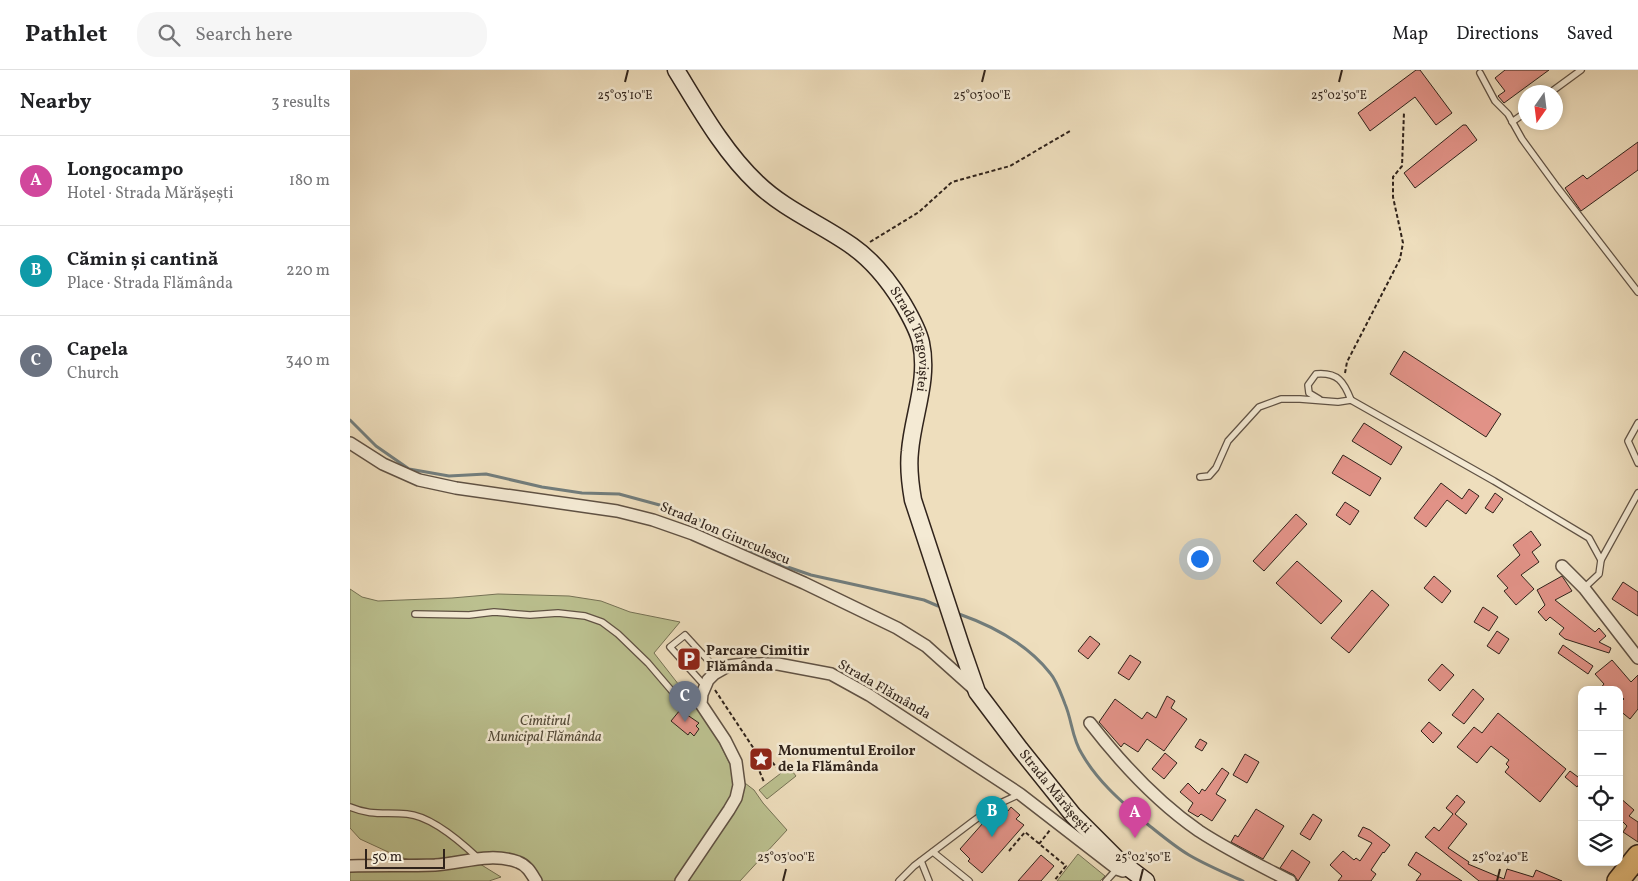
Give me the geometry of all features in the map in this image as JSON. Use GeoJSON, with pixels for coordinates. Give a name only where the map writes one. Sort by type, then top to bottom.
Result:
{"type":"FeatureCollection","features":[{"type":"Feature","properties":{"kind":"highway"},"geometry":{"type":"LineString","coordinates":[[1618,881],[1638,856]]}},
{"type":"Feature","properties":{"kind":"main road","name":"Strada Târgoviștei"},"geometry":{"type":"LineString","coordinates":[[676,70],[702,114],[757,184],[858,250],[875,266],[898,295],[909,314],[921,342],[923,361],[922,388],[910,450],[908,476],[916,508],[960,646],[978,692]]}},
{"type":"Feature","properties":{"kind":"main road","name":"Strada Mărășești"},"geometry":{"type":"LineString","coordinates":[[978,692],[1020,749],[1073,815],[1118,860],[1145,881]]}},
{"type":"Feature","properties":{"kind":"street","name":"Strada Ion Giurculescu"},"geometry":{"type":"LineString","coordinates":[[350,443],[383,464],[419,480],[456,488],[617,511],[653,520],[693,534],[897,628],[926,646],[978,692]]}},
{"type":"Feature","properties":{"kind":"street"},"geometry":{"type":"LineString","coordinates":[[1562,566],[1584,588],[1638,658]]}},
{"type":"Feature","properties":{"kind":"street","name":"Strada Flămânda"},"geometry":{"type":"LineString","coordinates":[[705,687],[718,671],[728,666],[744,664],[778,664],[831,674],[869,695],[1020,794],[1117,869],[1145,881]]}},
{"type":"Feature","properties":{"kind":"street"},"geometry":{"type":"LineString","coordinates":[[681,881],[729,810],[736,798],[740,785],[736,762],[725,740],[701,704],[705,687]]}},
{"type":"Feature","properties":{"kind":"street"},"geometry":{"type":"LineString","coordinates":[[1090,723],[1111,750],[1174,812],[1199,831],[1290,881]]}},
{"type":"Feature","properties":{"kind":"street"},"geometry":{"type":"LineString","coordinates":[[350,866],[437,864],[478,858],[506,858],[520,862],[529,869],[536,881]]}},
{"type":"Feature","properties":{"kind":"lane"},"geometry":{"type":"LineString","coordinates":[[1561,85],[1581,70]]}},
{"type":"Feature","properties":{"kind":"lane"},"geometry":{"type":"LineString","coordinates":[[1480,73],[1494,102],[1508,114],[1522,138],[1638,292]]}},
{"type":"Feature","properties":{"kind":"lane"},"geometry":{"type":"LineString","coordinates":[[1512,122],[1518,118]]}},
{"type":"Feature","properties":{"kind":"lane"},"geometry":{"type":"LineString","coordinates":[[1322,401],[1309,393],[1308,385],[1316,374],[1335,376],[1344,383],[1351,400],[1589,538],[1601,560]]}},
{"type":"Feature","properties":{"kind":"lane"},"geometry":{"type":"LineString","coordinates":[[1200,477],[1209,476],[1216,468],[1228,441],[1259,406],[1281,399],[1300,398],[1338,402],[1351,400]]}},
{"type":"Feature","properties":{"kind":"lane"},"geometry":{"type":"LineString","coordinates":[[1638,423],[1628,441],[1638,463]]}},
{"type":"Feature","properties":{"kind":"lane"},"geometry":{"type":"LineString","coordinates":[[1584,588],[1599,574],[1601,560],[1638,493]]}},
{"type":"Feature","properties":{"kind":"lane"},"geometry":{"type":"LineString","coordinates":[[415,614],[469,615],[494,612],[530,615],[558,613],[585,616],[602,622],[618,634],[648,663],[683,704],[705,687],[670,647],[685,635],[718,671]]}},
{"type":"Feature","properties":{"kind":"lane"},"geometry":{"type":"LineString","coordinates":[[899,881],[921,861],[994,806],[1020,794]]}},
{"type":"Feature","properties":{"kind":"lane"},"geometry":{"type":"LineString","coordinates":[[350,807],[372,814],[408,814],[422,817],[465,845],[478,858]]}},
{"type":"Feature","properties":{"kind":"lane"},"geometry":{"type":"LineString","coordinates":[[933,852],[969,881]]}},
{"type":"Feature","properties":{"kind":"lane"},"geometry":{"type":"LineString","coordinates":[[921,861],[929,881]]}},
{"type":"Feature","properties":{"kind":"lane"},"geometry":{"type":"LineString","coordinates":[[1106,881],[1117,869]]}},
{"type":"Feature","properties":{"kind":"path"},"geometry":{"type":"LineString","coordinates":[[1344,383],[1347,362],[1400,258],[1402,243],[1393,197],[1393,177],[1402,166],[1404,112]]}},
{"type":"Feature","properties":{"kind":"path"},"geometry":{"type":"LineString","coordinates":[[858,250],[919,212],[952,182],[1010,166],[1070,130]]}},
{"type":"Feature","properties":{"kind":"path"},"geometry":{"type":"LineString","coordinates":[[705,687],[758,755]]}},
{"type":"Feature","properties":{"kind":"path"},"geometry":{"type":"LineString","coordinates":[[764,782],[754,758],[762,752],[779,770]]}},
{"type":"Feature","properties":{"kind":"path"},"geometry":{"type":"LineString","coordinates":[[1039,844],[1057,822]]}},
{"type":"Feature","properties":{"kind":"path"},"geometry":{"type":"LineString","coordinates":[[1009,850],[1025,832],[1066,866],[1054,881]]}},
{"type":"Feature","properties":{"kind":"green space","name":"Cimitirul Municipal Flămânda"},"geometry":{"type":"Polygon","coordinates":[[[350,589],[362,597],[378,601],[498,594],[569,596],[601,601],[630,612],[680,622],[654,653],[711,726],[732,768],[741,780],[754,790],[787,830],[740,881],[529,881],[527,877],[531,866],[479,854],[415,861],[399,857],[360,839],[350,828],[350,589]]]}},
{"type":"Feature","properties":{"kind":"green space"},"geometry":{"type":"Polygon","coordinates":[[[789,767],[796,776],[767,799],[759,790],[789,767]]]}},
{"type":"Feature","properties":{"kind":"green space"},"geometry":{"type":"Polygon","coordinates":[[[1078,854],[1105,876],[1100,881],[1057,881],[1078,854]]]}},
{"type":"Feature","properties":{"kind":"green space"},"geometry":{"type":"Polygon","coordinates":[[[480,864],[501,877],[489,881],[350,881],[350,870],[480,864]]]}},
{"type":"Feature","properties":{"kind":"building"},"geometry":{"type":"Polygon","coordinates":[[[1416,70],[1420,70],[1452,113],[1436,125],[1415,97],[1370,131],[1358,113],[1416,70]]]}},
{"type":"Feature","properties":{"kind":"building"},"geometry":{"type":"Polygon","coordinates":[[[1505,70],[1549,70],[1529,85],[1518,85],[1518,93],[1504,103],[1498,96],[1505,91],[1495,78],[1505,70]]]}},
{"type":"Feature","properties":{"kind":"building"},"geometry":{"type":"Polygon","coordinates":[[[1463,125],[1466,125],[1477,140],[1415,188],[1404,173],[1463,125]]]}},
{"type":"Feature","properties":{"kind":"building"},"geometry":{"type":"Polygon","coordinates":[[[1638,142],[1638,170],[1581,211],[1565,188],[1583,175],[1587,179],[1638,142]]]}},
{"type":"Feature","properties":{"kind":"building"},"geometry":{"type":"Polygon","coordinates":[[[1404,351],[1501,414],[1486,437],[1390,374],[1404,351]]]}},
{"type":"Feature","properties":{"kind":"building"},"geometry":{"type":"Polygon","coordinates":[[[1364,423],[1402,447],[1391,465],[1352,441],[1364,423]]]}},
{"type":"Feature","properties":{"kind":"building"},"geometry":{"type":"Polygon","coordinates":[[[1343,455],[1381,478],[1370,496],[1332,473],[1343,455]]]}},
{"type":"Feature","properties":{"kind":"building"},"geometry":{"type":"Polygon","coordinates":[[[1441,483],[1462,499],[1469,489],[1479,496],[1466,514],[1447,500],[1426,527],[1414,518],[1441,483]]]}},
{"type":"Feature","properties":{"kind":"building"},"geometry":{"type":"Polygon","coordinates":[[[1495,493],[1503,499],[1493,513],[1485,508],[1495,493]]]}},
{"type":"Feature","properties":{"kind":"building"},"geometry":{"type":"Polygon","coordinates":[[[1345,502],[1359,511],[1350,525],[1336,515],[1345,502]]]}},
{"type":"Feature","properties":{"kind":"building"},"geometry":{"type":"Polygon","coordinates":[[[1296,514],[1307,524],[1264,571],[1253,561],[1296,514]]]}},
{"type":"Feature","properties":{"kind":"building"},"geometry":{"type":"Polygon","coordinates":[[[1531,531],[1541,545],[1532,552],[1539,562],[1521,575],[1534,589],[1516,605],[1504,591],[1508,588],[1497,576],[1520,555],[1513,545],[1531,531]]]}},
{"type":"Feature","properties":{"kind":"building"},"geometry":{"type":"Polygon","coordinates":[[[1297,561],[1342,601],[1321,624],[1276,583],[1297,561]]]}},
{"type":"Feature","properties":{"kind":"building"},"geometry":{"type":"Polygon","coordinates":[[[1434,576],[1451,591],[1442,603],[1424,588],[1434,576]]]}},
{"type":"Feature","properties":{"kind":"building"},"geometry":{"type":"Polygon","coordinates":[[[1562,576],[1572,591],[1555,600],[1595,632],[1599,628],[1606,636],[1599,642],[1611,648],[1609,653],[1565,639],[1559,634],[1564,628],[1550,617],[1546,621],[1538,612],[1545,605],[1537,590],[1562,576]]]}},
{"type":"Feature","properties":{"kind":"building"},"geometry":{"type":"Polygon","coordinates":[[[1623,582],[1638,592],[1638,616],[1612,599],[1623,582]]]}},
{"type":"Feature","properties":{"kind":"building"},"geometry":{"type":"Polygon","coordinates":[[[1372,590],[1389,605],[1349,653],[1331,638],[1372,590]]]}},
{"type":"Feature","properties":{"kind":"building"},"geometry":{"type":"Polygon","coordinates":[[[1483,607],[1498,617],[1489,631],[1474,622],[1483,607]]]}},
{"type":"Feature","properties":{"kind":"building"},"geometry":{"type":"Polygon","coordinates":[[[1497,631],[1509,639],[1499,654],[1487,646],[1497,631]]]}},
{"type":"Feature","properties":{"kind":"building"},"geometry":{"type":"Polygon","coordinates":[[[1090,636],[1100,644],[1088,659],[1078,651],[1090,636]]]}},
{"type":"Feature","properties":{"kind":"building"},"geometry":{"type":"Polygon","coordinates":[[[1563,645],[1593,666],[1588,674],[1558,653],[1563,645]]]}},
{"type":"Feature","properties":{"kind":"building"},"geometry":{"type":"Polygon","coordinates":[[[1130,655],[1141,662],[1129,680],[1118,673],[1130,655]]]}},
{"type":"Feature","properties":{"kind":"building"},"geometry":{"type":"Polygon","coordinates":[[[1612,660],[1631,682],[1638,675],[1638,709],[1630,719],[1623,713],[1623,686],[1602,686],[1604,684],[1595,674],[1612,660]]]}},
{"type":"Feature","properties":{"kind":"building"},"geometry":{"type":"Polygon","coordinates":[[[1442,664],[1454,675],[1440,691],[1428,680],[1442,664]]]}},
{"type":"Feature","properties":{"kind":"building"},"geometry":{"type":"Polygon","coordinates":[[[1473,689],[1484,699],[1464,724],[1452,715],[1473,689]]]}},
{"type":"Feature","properties":{"kind":"building"},"geometry":{"type":"Polygon","coordinates":[[[1167,696],[1175,701],[1171,708],[1187,719],[1164,751],[1147,739],[1138,752],[1124,743],[1121,747],[1099,722],[1115,699],[1142,719],[1147,712],[1156,718],[1167,696]]]}},
{"type":"Feature","properties":{"kind":"building"},"geometry":{"type":"Polygon","coordinates":[[[680,710],[699,723],[696,726],[699,729],[694,736],[690,732],[688,735],[671,721],[680,710]]]}},
{"type":"Feature","properties":{"kind":"building"},"geometry":{"type":"Polygon","coordinates":[[[1498,713],[1566,769],[1540,802],[1505,772],[1509,767],[1506,764],[1509,760],[1491,746],[1477,763],[1457,747],[1474,727],[1482,733],[1498,713]]]}},
{"type":"Feature","properties":{"kind":"building"},"geometry":{"type":"Polygon","coordinates":[[[1429,722],[1442,733],[1433,743],[1421,731],[1429,722]]]}},
{"type":"Feature","properties":{"kind":"building"},"geometry":{"type":"Polygon","coordinates":[[[1200,739],[1207,743],[1202,751],[1195,747],[1200,739]]]}},
{"type":"Feature","properties":{"kind":"building"},"geometry":{"type":"Polygon","coordinates":[[[1165,753],[1177,763],[1164,779],[1152,769],[1165,753]]]}},
{"type":"Feature","properties":{"kind":"building"},"geometry":{"type":"Polygon","coordinates":[[[1245,754],[1259,762],[1247,783],[1233,775],[1245,754]]]}},
{"type":"Feature","properties":{"kind":"building"},"geometry":{"type":"Polygon","coordinates":[[[1222,768],[1229,773],[1216,794],[1226,800],[1212,821],[1201,814],[1198,817],[1188,811],[1193,803],[1180,792],[1188,783],[1199,794],[1202,789],[1205,791],[1222,768]]]}},
{"type":"Feature","properties":{"kind":"building"},"geometry":{"type":"Polygon","coordinates":[[[1570,771],[1578,777],[1577,787],[1565,777],[1570,771]]]}},
{"type":"Feature","properties":{"kind":"building"},"geometry":{"type":"Polygon","coordinates":[[[1457,795],[1465,802],[1455,814],[1467,824],[1448,848],[1469,862],[1468,864],[1504,879],[1507,869],[1533,877],[1536,870],[1562,881],[1479,881],[1425,837],[1434,827],[1439,831],[1453,814],[1446,808],[1457,795]]]}},
{"type":"Feature","properties":{"kind":"building"},"geometry":{"type":"Polygon","coordinates":[[[1623,800],[1634,810],[1629,816],[1638,822],[1638,842],[1623,832],[1627,826],[1623,822],[1623,800]]]}},
{"type":"Feature","properties":{"kind":"building"},"geometry":{"type":"Polygon","coordinates":[[[1003,807],[1008,811],[1011,807],[1020,815],[1016,819],[1024,825],[982,873],[968,861],[970,859],[960,849],[991,814],[1003,807]]]}},
{"type":"Feature","properties":{"kind":"building"},"geometry":{"type":"Polygon","coordinates":[[[1256,809],[1284,826],[1263,859],[1231,842],[1235,835],[1238,837],[1256,809]]]}},
{"type":"Feature","properties":{"kind":"building"},"geometry":{"type":"Polygon","coordinates":[[[1313,814],[1322,820],[1310,840],[1300,834],[1313,814]]]}},
{"type":"Feature","properties":{"kind":"building"},"geometry":{"type":"Polygon","coordinates":[[[1363,827],[1390,845],[1371,870],[1376,874],[1371,881],[1338,881],[1342,876],[1330,865],[1343,851],[1354,860],[1356,858],[1360,861],[1372,843],[1358,836],[1363,827]]]}},
{"type":"Feature","properties":{"kind":"building"},"geometry":{"type":"Polygon","coordinates":[[[1292,850],[1310,862],[1298,881],[1294,875],[1280,868],[1292,850]]]}},
{"type":"Feature","properties":{"kind":"building"},"geometry":{"type":"Polygon","coordinates":[[[1416,852],[1462,881],[1416,881],[1421,874],[1408,865],[1416,852]]]}},
{"type":"Feature","properties":{"kind":"building"},"geometry":{"type":"Polygon","coordinates":[[[1041,855],[1054,866],[1041,881],[1018,881],[1041,855]]]}},
{"type":"Feature","properties":{"kind":"waterway"},"geometry":{"type":"LineString","coordinates":[[350,420],[376,446],[409,469],[449,476],[486,474],[542,487],[582,493],[619,494],[667,507],[698,519],[770,561],[811,575],[924,600],[938,606]]}},
{"type":"Feature","properties":{"kind":"waterway"},"geometry":{"type":"LineString","coordinates":[[959,614],[984,624],[1021,645],[1050,673],[1057,684],[1065,704],[1079,748],[1095,774],[1119,799],[1167,840],[1195,859],[1243,881]]}},
{"type":"Feature","properties":{"kind":"place","name":"Parcare Cimitir Flămânda"},"geometry":{"type":"Point","coordinates":[689,659]}},
{"type":"Feature","properties":{"kind":"place","name":"Capela"},"geometry":{"type":"Point","coordinates":[685,722]}},
{"type":"Feature","properties":{"kind":"place","name":"Monumentul Eroilor de la Flămânda"},"geometry":{"type":"Point","coordinates":[761,759]}},
{"type":"Feature","properties":{"kind":"place","name":"Cămin și cantină"},"geometry":{"type":"Point","coordinates":[992,837]}},
{"type":"Feature","properties":{"kind":"place","name":"Longocampo"},"geometry":{"type":"Point","coordinates":[1135,838]}}]}
